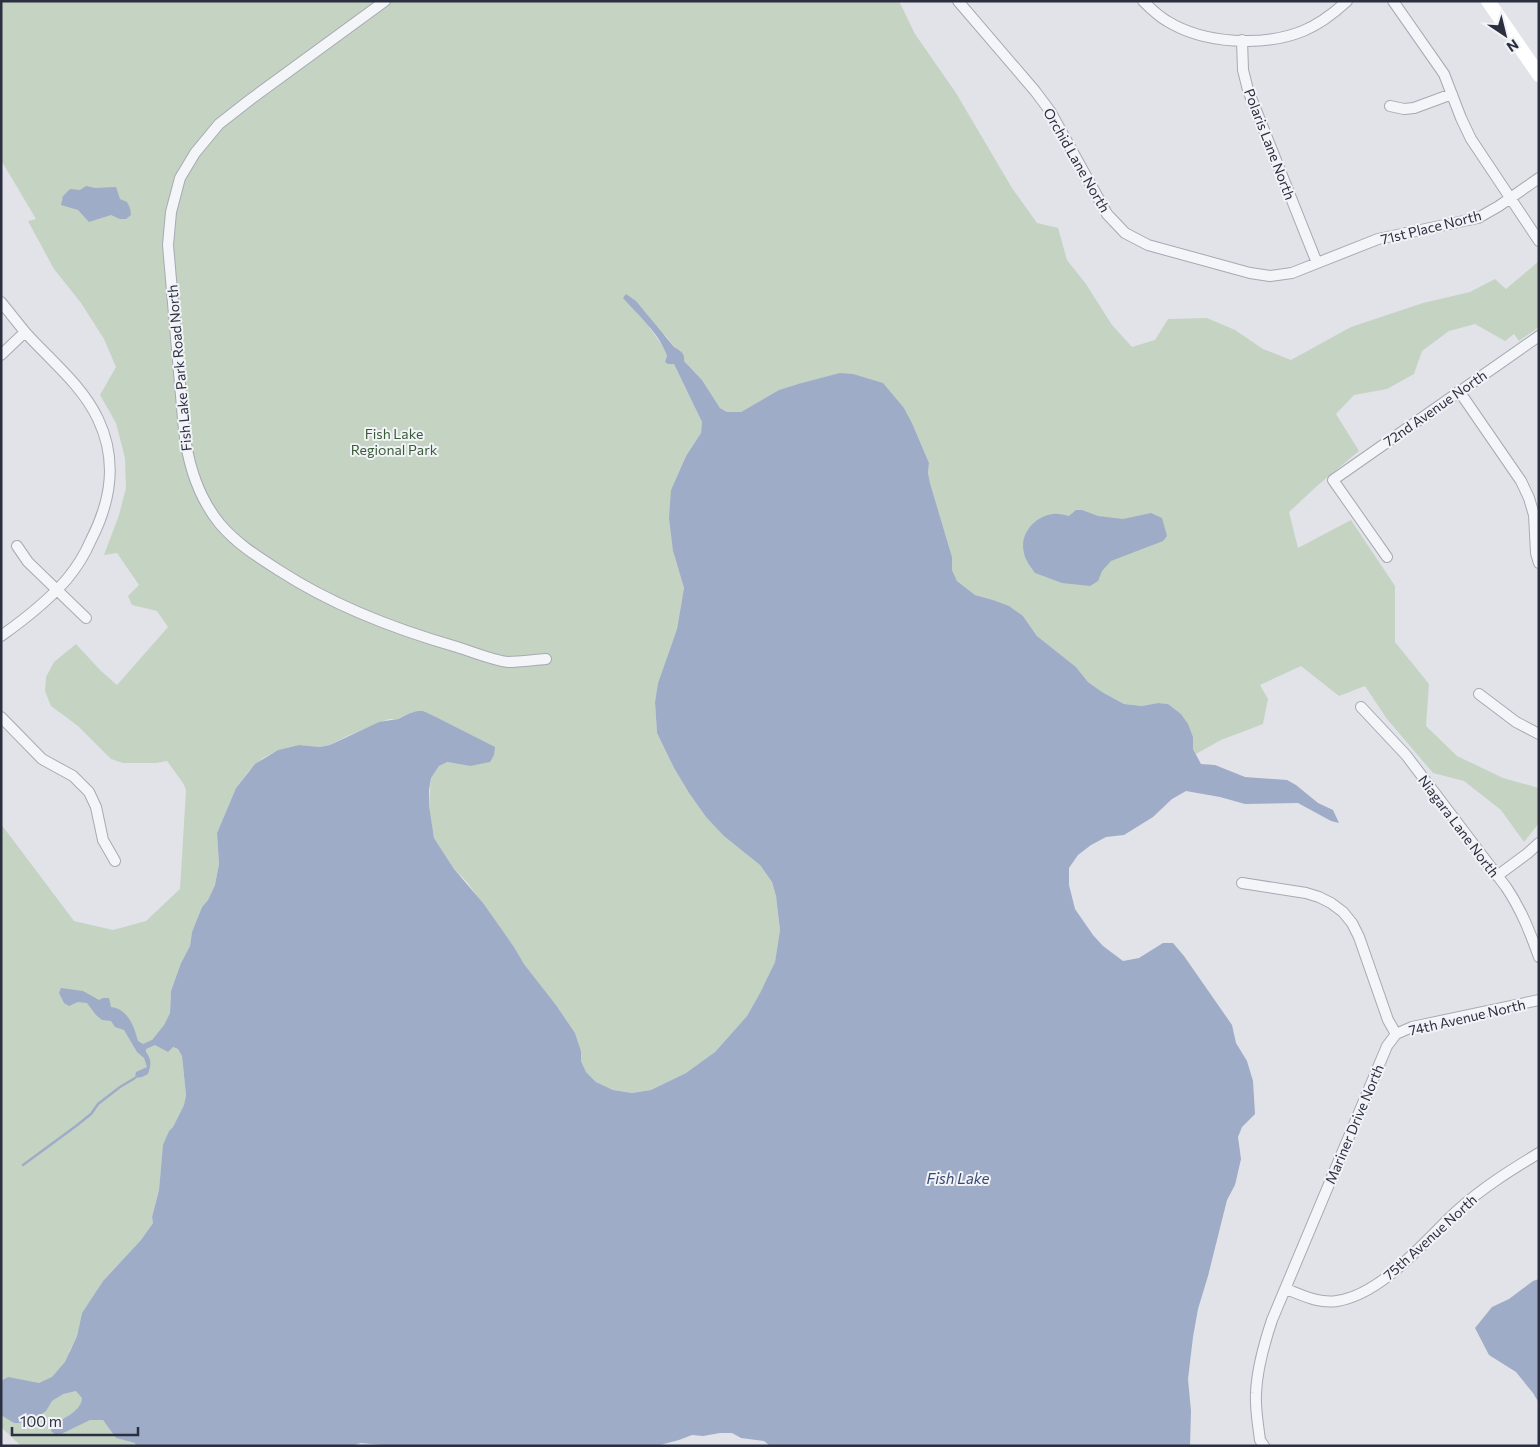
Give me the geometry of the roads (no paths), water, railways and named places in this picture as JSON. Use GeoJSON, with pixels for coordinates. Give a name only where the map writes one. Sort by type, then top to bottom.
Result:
{"type":"FeatureCollection","features":[{"type":"Feature","properties":{"kind":"street","name":"Fish Lake Park Road North"},"geometry":{"type":"LineString","coordinates":[[385,1],[250,99],[219,124],[195,153],[180,178],[171,212],[168,245],[188,460],[208,508],[231,536],[260,559],[316,593],[376,621],[506,662],[546,659]]}},
{"type":"Feature","properties":{"kind":"street","name":"Orchid Lane North"},"geometry":{"type":"LineString","coordinates":[[958,1],[1035,91],[1050,112],[1107,214],[1125,233],[1148,245],[1261,275],[1292,273],[1317,263]]}},
{"type":"Feature","properties":{"kind":"street"},"geometry":{"type":"LineString","coordinates":[[1143,1],[1166,21],[1181,28],[1214,38],[1242,40],[1275,38],[1303,30],[1327,18],[1348,1]]}},
{"type":"Feature","properties":{"kind":"street"},"geometry":{"type":"LineString","coordinates":[[1393,1],[1444,74],[1472,139],[1539,240]]}},
{"type":"Feature","properties":{"kind":"street"},"geometry":{"type":"LineString","coordinates":[[1488,1],[1539,74]]}},
{"type":"Feature","properties":{"kind":"street","name":"Polaris Lane North"},"geometry":{"type":"LineString","coordinates":[[1242,40],[1244,70],[1248,90],[1317,263]]}},
{"type":"Feature","properties":{"kind":"street"},"geometry":{"type":"LineString","coordinates":[[1390,106],[1414,108],[1452,94]]}},
{"type":"Feature","properties":{"kind":"street","name":"71st Place North"},"geometry":{"type":"LineString","coordinates":[[1317,263],[1378,239],[1478,218],[1539,178]]}},
{"type":"Feature","properties":{"kind":"street"},"geometry":{"type":"LineString","coordinates":[[1,302],[88,403],[104,433],[110,464],[110,481],[104,513],[82,559],[56,590],[28,617],[1,636]]}},
{"type":"Feature","properties":{"kind":"street"},"geometry":{"type":"LineString","coordinates":[[1,355],[26,332]]}},
{"type":"Feature","properties":{"kind":"street","name":"72nd Avenue North"},"geometry":{"type":"LineString","coordinates":[[1388,557],[1332,480],[1539,336]]}},
{"type":"Feature","properties":{"kind":"street"},"geometry":{"type":"LineString","coordinates":[[1459,391],[1521,481],[1529,498],[1534,515],[1536,553],[1539,563]]}},
{"type":"Feature","properties":{"kind":"street"},"geometry":{"type":"LineString","coordinates":[[17,546],[28,562],[86,618]]}},
{"type":"Feature","properties":{"kind":"street"},"geometry":{"type":"LineString","coordinates":[[1479,694],[1516,722],[1539,734]]}},
{"type":"Feature","properties":{"kind":"street","name":"Niagara Lane North"},"geometry":{"type":"LineString","coordinates":[[1361,707],[1406,756],[1497,876],[1516,903],[1531,933],[1539,957]]}},
{"type":"Feature","properties":{"kind":"street"},"geometry":{"type":"LineString","coordinates":[[1,718],[42,759],[73,776],[84,785],[96,807],[103,840],[115,861]]}},
{"type":"Feature","properties":{"kind":"street"},"geometry":{"type":"LineString","coordinates":[[1497,876],[1539,843]]}},
{"type":"Feature","properties":{"kind":"street"},"geometry":{"type":"LineString","coordinates":[[1242,883],[1306,893],[1331,903],[1343,912],[1352,923],[1359,937],[1388,1020],[1396,1034]]}},
{"type":"Feature","properties":{"kind":"street","name":"74th Avenue North"},"geometry":{"type":"LineString","coordinates":[[1396,1034],[1412,1027],[1539,1000]]}},
{"type":"Feature","properties":{"kind":"street","name":"Mariner Drive North"},"geometry":{"type":"LineString","coordinates":[[1264,1446],[1260,1440],[1256,1394],[1265,1342],[1272,1320],[1387,1046],[1396,1034]]}},
{"type":"Feature","properties":{"kind":"street","name":"75th Avenue North"},"geometry":{"type":"LineString","coordinates":[[1286,1289],[1312,1299],[1337,1301],[1372,1287],[1389,1276],[1459,1209],[1497,1179],[1539,1152]]}},
{"type":"Feature","properties":{"kind":"water"},"geometry":{"type":"Polygon","coordinates":[[[86,186],[95,188],[116,187],[120,199],[127,202],[131,215],[126,219],[120,219],[111,215],[89,222],[78,210],[61,205],[63,196],[70,189],[80,190],[86,186]]]}},
{"type":"Feature","properties":{"kind":"water","name":"Fish Lake"},"geometry":{"type":"Polygon","coordinates":[[[626,294],[636,301],[674,347],[682,352],[684,361],[702,380],[720,408],[727,412],[741,412],[779,390],[840,373],[853,374],[883,383],[904,408],[929,463],[930,483],[952,557],[952,570],[957,581],[975,595],[1009,606],[1023,616],[1037,636],[1076,667],[1088,682],[1102,692],[1124,704],[1142,706],[1158,703],[1168,704],[1181,714],[1188,724],[1193,737],[1193,749],[1201,764],[1215,765],[1245,777],[1287,780],[1318,803],[1333,810],[1339,823],[1331,821],[1298,803],[1245,804],[1186,791],[1172,799],[1153,817],[1124,835],[1106,837],[1091,845],[1078,855],[1069,868],[1069,885],[1075,909],[1103,946],[1123,961],[1139,958],[1163,943],[1173,943],[1232,1025],[1236,1043],[1247,1061],[1253,1081],[1255,1114],[1242,1127],[1238,1137],[1241,1159],[1235,1185],[1227,1200],[1198,1309],[1193,1337],[1188,1379],[1191,1411],[1190,1446],[770,1446],[764,1441],[741,1438],[732,1433],[720,1433],[703,1436],[692,1435],[656,1446],[393,1446],[361,1443],[351,1446],[136,1446],[135,1443],[116,1438],[103,1420],[90,1420],[57,1436],[51,1431],[53,1425],[75,1411],[81,1403],[82,1398],[76,1391],[63,1394],[52,1401],[46,1411],[36,1418],[25,1423],[14,1423],[1,1415],[1,1381],[8,1377],[39,1383],[52,1377],[65,1362],[77,1336],[82,1313],[103,1281],[141,1240],[153,1223],[152,1217],[159,1190],[163,1145],[184,1105],[186,1095],[182,1056],[178,1049],[173,1047],[168,1052],[155,1045],[146,1049],[150,1063],[148,1074],[135,1078],[136,1072],[147,1067],[144,1058],[137,1052],[124,1030],[115,1027],[111,1021],[102,1020],[87,1003],[78,1002],[69,1006],[64,1003],[59,993],[61,988],[83,991],[99,1000],[109,998],[111,1007],[122,1011],[129,1019],[138,1041],[143,1044],[152,1040],[164,1025],[170,1013],[171,991],[181,963],[190,946],[192,932],[202,907],[208,900],[215,885],[219,864],[217,833],[236,788],[255,764],[278,750],[299,745],[320,747],[330,745],[379,722],[398,719],[418,711],[423,711],[495,747],[494,755],[490,762],[470,766],[447,762],[439,766],[431,778],[429,790],[429,805],[434,838],[454,869],[483,903],[524,964],[575,1033],[581,1051],[581,1061],[586,1072],[596,1082],[613,1090],[632,1093],[651,1090],[686,1073],[715,1052],[747,1016],[760,993],[775,962],[780,930],[776,896],[772,882],[760,865],[724,836],[706,817],[674,768],[657,733],[655,702],[658,683],[677,629],[684,588],[673,551],[669,518],[671,490],[686,456],[701,433],[702,422],[674,364],[665,362],[667,356],[664,348],[648,325],[623,298],[626,294]]]}},
{"type":"Feature","properties":{"kind":"water"},"geometry":{"type":"Polygon","coordinates":[[[1076,510],[1082,510],[1098,516],[1123,519],[1151,513],[1162,518],[1167,536],[1163,541],[1111,561],[1102,571],[1098,581],[1090,586],[1062,583],[1035,573],[1024,553],[1023,546],[1026,533],[1035,522],[1046,515],[1069,516],[1076,510]]]}},
{"type":"Feature","properties":{"kind":"water"},"geometry":{"type":"Polygon","coordinates":[[[1539,1279],[1539,1403],[1516,1372],[1489,1355],[1475,1328],[1492,1307],[1509,1299],[1533,1281],[1539,1279]]]}},
{"type":"Feature","properties":{"kind":"waterway"},"geometry":{"type":"LineString","coordinates":[[23,1165],[91,1114],[98,1104],[135,1078]]}},
{"type":"Feature","properties":{"kind":"park label","name":"Fish Lake Regional Park"},"geometry":{"type":"Point","coordinates":[394,442]}}]}
